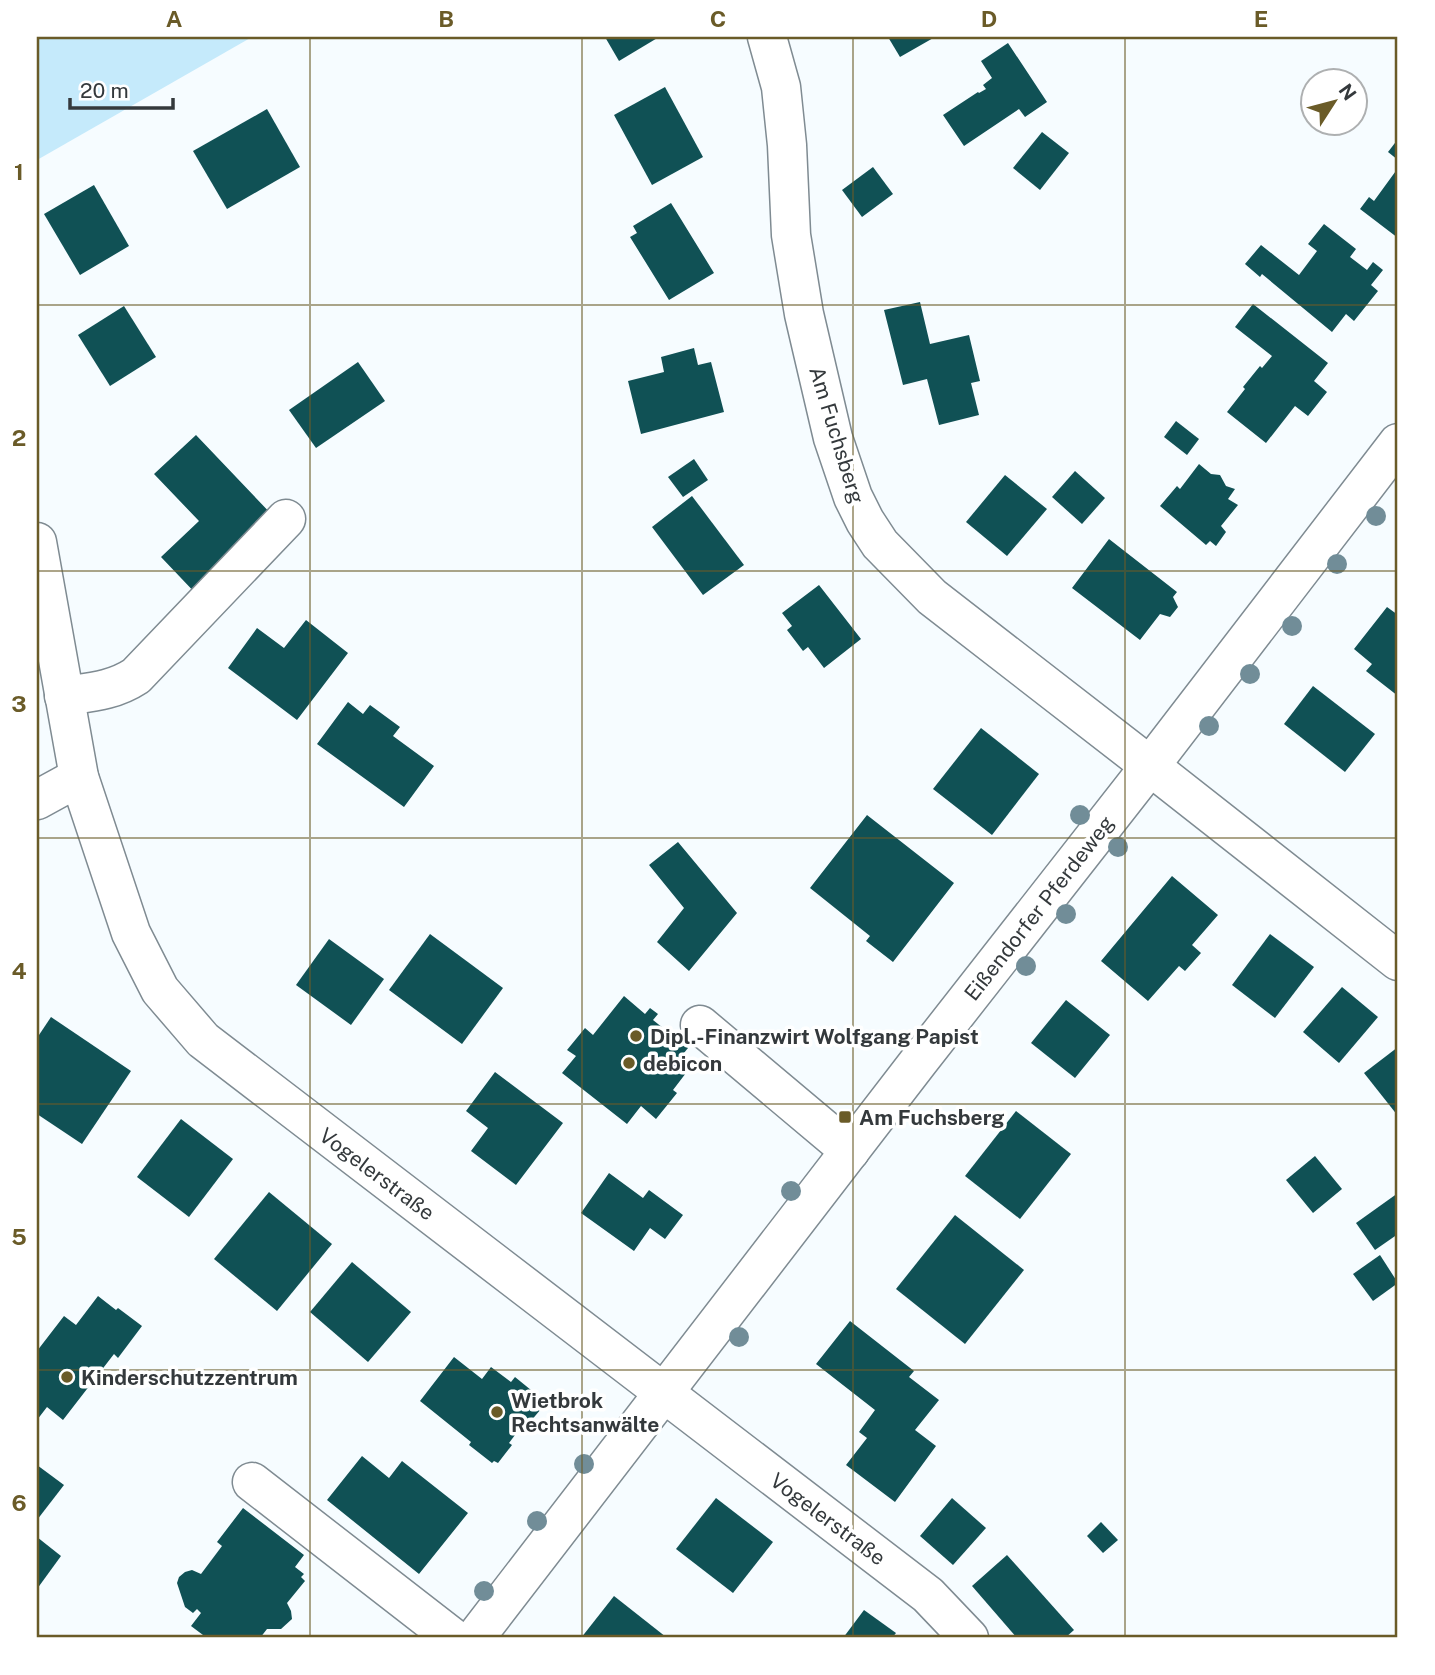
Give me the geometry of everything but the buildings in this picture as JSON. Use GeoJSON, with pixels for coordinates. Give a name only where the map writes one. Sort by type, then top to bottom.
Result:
{"type":"FeatureCollection","features":[{"type":"Feature","properties":{"kind":"street","name":"Am Fuchsberg"},"geometry":{"type":"LineString","coordinates":[[767,37],[781,87],[791,235],[804,314],[833,438],[853,497],[880,544],[932,597],[1398,961]]}},
{"type":"Feature","properties":{"kind":"street","name":"Eißendorfer Pferdeweg"},"geometry":{"type":"LineString","coordinates":[[475,1638],[1398,443]]}},
{"type":"Feature","properties":{"kind":"street"},"geometry":{"type":"LineString","coordinates":[[64,696],[110,689],[136,676],[286,519]]}},
{"type":"Feature","properties":{"kind":"street","name":"Vogelerstraße"},"geometry":{"type":"LineString","coordinates":[[37,542],[79,777],[131,933],[160,990],[202,1040],[928,1595],[969,1638]]}},
{"type":"Feature","properties":{"kind":"street"},"geometry":{"type":"LineString","coordinates":[[37,800],[79,777]]}},
{"type":"Feature","properties":{"kind":"street"},"geometry":{"type":"LineString","coordinates":[[699,1025],[850,1151]]}},
{"type":"Feature","properties":{"kind":"street"},"geometry":{"type":"LineString","coordinates":[[252,1482],[453,1638]]}},
{"type":"Feature","properties":{"kind":"shaded area"},"geometry":{"type":"Polygon","coordinates":[[[37,37],[252,37],[37,160],[37,37]]]}},
{"type":"Feature","properties":{"kind":"place","name":"Dipl.-Finanzwirt Wolfgang Papist"},"geometry":{"type":"Point","coordinates":[636,1036]}},
{"type":"Feature","properties":{"kind":"place","name":"debicon"},"geometry":{"type":"Point","coordinates":[629,1063]}},
{"type":"Feature","properties":{"kind":"place","name":"Am Fuchsberg"},"geometry":{"type":"Point","coordinates":[845,1117]}},
{"type":"Feature","properties":{"kind":"place","name":"Kinderschutzzentrum"},"geometry":{"type":"Point","coordinates":[67,1377]}},
{"type":"Feature","properties":{"kind":"place","name":"Wietbrok Rechtsanwälte"},"geometry":{"type":"Point","coordinates":[497,1412]}}]}
